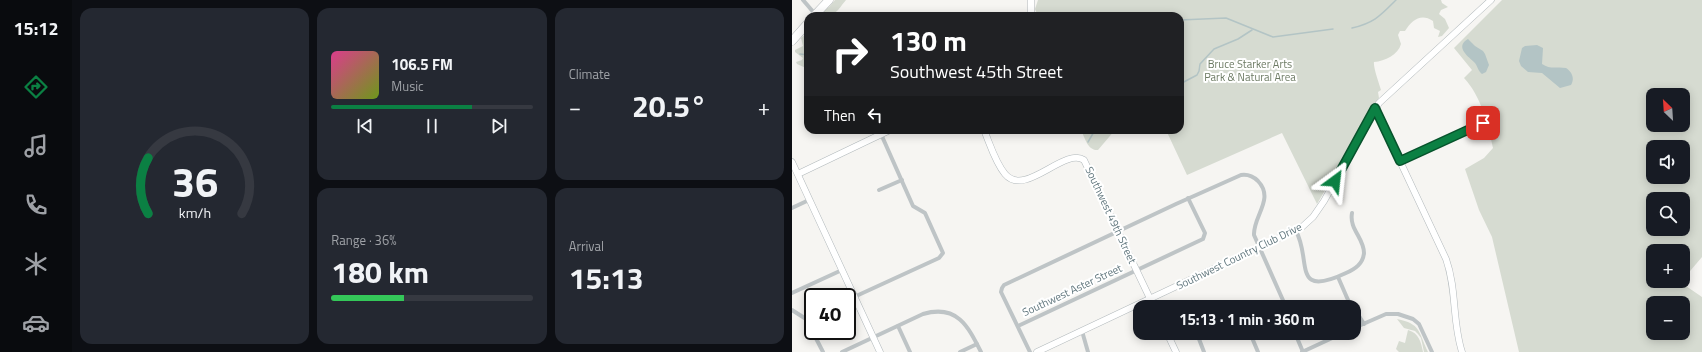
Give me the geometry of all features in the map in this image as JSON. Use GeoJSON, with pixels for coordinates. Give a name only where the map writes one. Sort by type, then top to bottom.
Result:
{"type":"FeatureCollection","features":[{"type":"Feature","properties":{"kind":"highway"},"geometry":{"type":"LineString","coordinates":[[818,12],[829,0]]}},
{"type":"Feature","properties":{"kind":"highway"},"geometry":{"type":"LineString","coordinates":[[792,41],[804,28]]}},
{"type":"Feature","properties":{"kind":"street"},"geometry":{"type":"LineString","coordinates":[[803,0],[813,12]]}},
{"type":"Feature","properties":{"kind":"street"},"geometry":{"type":"LineString","coordinates":[[1031,0],[1031,12]]}},
{"type":"Feature","properties":{"kind":"street","name":"Southwest Country Club Drive"},"geometry":{"type":"LineString","coordinates":[[1037,352],[1296,231],[1309,221],[1317,212],[1357,143],[1375,108],[1404,79],[1491,0]]}},
{"type":"Feature","properties":{"kind":"street"},"geometry":{"type":"LineString","coordinates":[[1375,108],[1447,262],[1453,282],[1457,334],[1462,352]]}},
{"type":"Feature","properties":{"kind":"street"},"geometry":{"type":"LineString","coordinates":[[1400,161],[1483,123]]}},
{"type":"Feature","properties":{"kind":"street"},"geometry":{"type":"LineString","coordinates":[[798,174],[881,134],[913,206],[925,213],[943,253],[939,258],[856,295]]}},
{"type":"Feature","properties":{"kind":"street","name":"Southwest 49th Street"},"geometry":{"type":"LineString","coordinates":[[986,134],[1001,168],[1008,177],[1015,180],[1024,180],[1075,157],[1084,160],[1150,298]]}},
{"type":"Feature","properties":{"kind":"street"},"geometry":{"type":"LineString","coordinates":[[792,162],[850,288]]}},
{"type":"Feature","properties":{"kind":"street"},"geometry":{"type":"LineString","coordinates":[[1030,352],[1001,292],[1003,286],[1236,176],[1244,175],[1252,177],[1260,184],[1265,199],[1253,228],[1254,235],[1283,300]]}},
{"type":"Feature","properties":{"kind":"street"},"geometry":{"type":"LineString","coordinates":[[879,190],[902,180]]}},
{"type":"Feature","properties":{"kind":"street","name":"Southwest Aster Street"},"geometry":{"type":"LineString","coordinates":[[1018,326],[1204,238],[1205,233],[1188,198]]}},
{"type":"Feature","properties":{"kind":"street"},"geometry":{"type":"LineString","coordinates":[[792,208],[809,200]]}},
{"type":"Feature","properties":{"kind":"street"},"geometry":{"type":"LineString","coordinates":[[1296,231],[1301,241],[1304,267],[1308,275],[1315,281],[1329,281],[1356,268],[1363,257],[1362,244],[1351,221],[1352,213]]}},
{"type":"Feature","properties":{"kind":"street"},"geometry":{"type":"LineString","coordinates":[[792,293],[842,270]]}},
{"type":"Feature","properties":{"kind":"street"},"geometry":{"type":"LineString","coordinates":[[1338,277],[1348,300]]}},
{"type":"Feature","properties":{"kind":"street"},"geometry":{"type":"LineString","coordinates":[[856,300],[880,352]]}},
{"type":"Feature","properties":{"kind":"street"},"geometry":{"type":"LineString","coordinates":[[792,310],[806,319],[823,352]]}},
{"type":"Feature","properties":{"kind":"street"},"geometry":{"type":"LineString","coordinates":[[842,352],[930,312],[949,313],[965,323],[981,352]]}},
{"type":"Feature","properties":{"kind":"street"},"geometry":{"type":"LineString","coordinates":[[1361,325],[1390,313],[1411,318],[1419,324],[1432,352]]}},
{"type":"Feature","properties":{"kind":"street"},"geometry":{"type":"LineString","coordinates":[[1361,319],[1364,324]]}},
{"type":"Feature","properties":{"kind":"street"},"geometry":{"type":"LineString","coordinates":[[898,326],[910,352]]}},
{"type":"Feature","properties":{"kind":"street"},"geometry":{"type":"LineString","coordinates":[[1082,331],[1088,352]]}},
{"type":"Feature","properties":{"kind":"street"},"geometry":{"type":"LineString","coordinates":[[1170,340],[1176,352]]}},
{"type":"Feature","properties":{"kind":"street"},"geometry":{"type":"LineString","coordinates":[[1199,340],[1204,352]]}},
{"type":"Feature","properties":{"kind":"street"},"geometry":{"type":"LineString","coordinates":[[1253,340],[1258,352]]}},
{"type":"Feature","properties":{"kind":"street"},"geometry":{"type":"LineString","coordinates":[[1299,340],[1303,352],[1328,340]]}},
{"type":"Feature","properties":{"kind":"street"},"geometry":{"type":"LineString","coordinates":[[960,352],[977,344]]}},
{"type":"Feature","properties":{"kind":"green space"},"geometry":{"type":"Polygon","coordinates":[[[835,0],[846,0],[836,12],[822,12],[823,10],[829,7],[835,0]]]}},
{"type":"Feature","properties":{"kind":"green space","name":"Bruce Starker Arts Park & Natural Area"},"geometry":{"type":"Polygon","coordinates":[[[1038,0],[1441,0],[1442,3],[1448,7],[1441,10],[1439,14],[1445,19],[1449,28],[1442,36],[1438,37],[1440,31],[1434,28],[1433,21],[1425,18],[1417,19],[1405,31],[1400,31],[1398,35],[1401,44],[1394,54],[1387,59],[1374,62],[1375,71],[1381,90],[1378,92],[1379,98],[1362,122],[1355,139],[1317,204],[1282,133],[1187,175],[1168,134],[1184,134],[1184,12],[1036,12],[1035,9],[1038,0]]]}},
{"type":"Feature","properties":{"kind":"green space"},"geometry":{"type":"Polygon","coordinates":[[[1502,0],[1702,0],[1702,257],[1690,271],[1690,244],[1646,244],[1646,288],[1689,288],[1702,297],[1702,352],[1519,352],[1492,237],[1479,210],[1465,169],[1484,158],[1493,148],[1483,111],[1475,93],[1464,78],[1472,70],[1454,48],[1502,0]]]}},
{"type":"Feature","properties":{"kind":"green space"},"geometry":{"type":"Polygon","coordinates":[[[804,35],[804,67],[796,62],[802,60],[803,58],[795,52],[795,50],[803,46],[801,38],[804,35]]]}},
{"type":"Feature","properties":{"kind":"green space"},"geometry":{"type":"Polygon","coordinates":[[[1083,134],[1112,134],[1098,150],[1095,150],[1089,146],[1083,134]]]}},
{"type":"Feature","properties":{"kind":"green space"},"geometry":{"type":"Polygon","coordinates":[[[1397,319],[1411,323],[1415,326],[1420,334],[1428,352],[1424,352],[1421,338],[1418,334],[1415,331],[1404,328],[1397,319]]]}},
{"type":"Feature","properties":{"kind":"green space"},"geometry":{"type":"Polygon","coordinates":[[[1408,330],[1415,333],[1420,341],[1423,352],[1399,352],[1396,349],[1399,341],[1405,343],[1408,330]]]}},
{"type":"Feature","properties":{"kind":"shaded area"},"geometry":{"type":"Polygon","coordinates":[[[1468,39],[1485,54],[1489,65],[1486,72],[1482,74],[1475,63],[1462,49],[1462,45],[1468,39]]]}},
{"type":"Feature","properties":{"kind":"shaded area"},"geometry":{"type":"Polygon","coordinates":[[[1537,45],[1543,48],[1542,64],[1551,67],[1566,68],[1572,75],[1573,80],[1571,85],[1560,88],[1542,73],[1528,72],[1521,66],[1519,61],[1522,48],[1525,46],[1537,45]]]}},
{"type":"Feature","properties":{"kind":"waterway"},"geometry":{"type":"LineString","coordinates":[[1352,28],[1366,24],[1376,18],[1396,0]]}},
{"type":"Feature","properties":{"kind":"waterway"},"geometry":{"type":"LineString","coordinates":[[1184,20],[1226,18],[1273,37],[1333,29]]}},
{"type":"Feature","properties":{"kind":"waterway"},"geometry":{"type":"LineString","coordinates":[[1184,82],[1197,75],[1200,64],[1214,49],[1238,39],[1252,30]]}},
{"type":"Feature","properties":{"kind":"waterway"},"geometry":{"type":"LineString","coordinates":[[800,54],[804,54]]}},
{"type":"Feature","properties":{"kind":"waterway"},"geometry":{"type":"LineString","coordinates":[[1088,142],[1093,134]]}},
{"type":"Feature","properties":{"kind":"route"},"geometry":{"type":"LineString","coordinates":[[1335,181],[1375,108],[1400,161],[1483,123]]}}]}
